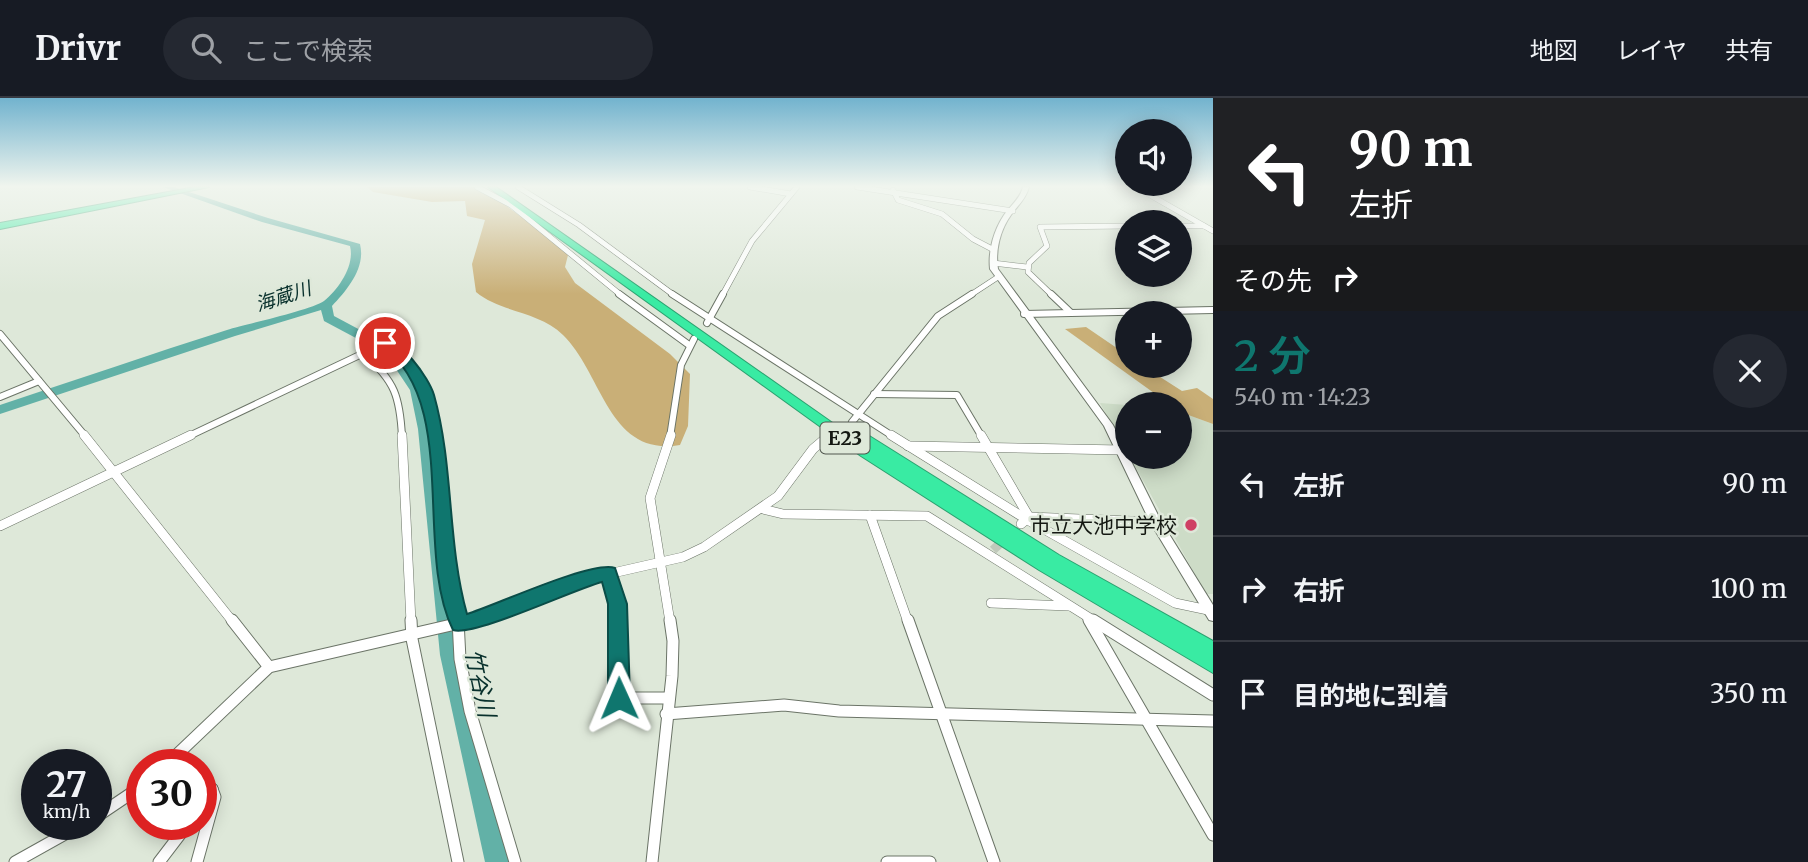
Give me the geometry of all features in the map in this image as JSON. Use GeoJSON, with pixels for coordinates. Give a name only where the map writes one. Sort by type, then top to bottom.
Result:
{"type":"FeatureCollection","features":[{"type":"Feature","properties":{"kind":"highway"},"geometry":{"type":"LineString","coordinates":[[0,226],[18,223]]}},
{"type":"Feature","properties":{"kind":"highway","name":"E23"},"geometry":{"type":"LineString","coordinates":[[542,223],[866,453],[1056,573],[1213,666]]}},
{"type":"Feature","properties":{"kind":"highway","name":"E23"},"geometry":{"type":"LineString","coordinates":[[553,223],[876,447],[1054,559],[1213,650]]}},
{"type":"Feature","properties":{"kind":"main road"},"geometry":{"type":"LineString","coordinates":[[1004,223],[994,250],[993,263],[998,277],[1092,403],[1115,439]]}},
{"type":"Feature","properties":{"kind":"main road"},"geometry":{"type":"LineString","coordinates":[[1131,469],[1156,522],[1211,612]]}},
{"type":"Feature","properties":{"kind":"street"},"geometry":{"type":"LineString","coordinates":[[532,223],[615,291],[692,342],[681,365],[672,432],[652,487],[652,518],[662,563],[673,641],[652,862]]}},
{"type":"Feature","properties":{"kind":"street"},"geometry":{"type":"LineString","coordinates":[[575,223],[709,321],[1025,520],[1175,603],[1211,612]]}},
{"type":"Feature","properties":{"kind":"street"},"geometry":{"type":"LineString","coordinates":[[709,321],[748,247],[768,223]]}},
{"type":"Feature","properties":{"kind":"street"},"geometry":{"type":"LineString","coordinates":[[953,223],[973,239],[994,250]]}},
{"type":"Feature","properties":{"kind":"street"},"geometry":{"type":"LineString","coordinates":[[1197,223],[1213,231]]}},
{"type":"Feature","properties":{"kind":"street"},"geometry":{"type":"LineString","coordinates":[[1027,267],[1047,246],[1040,227],[1115,226]]}},
{"type":"Feature","properties":{"kind":"street"},"geometry":{"type":"LineString","coordinates":[[1192,226],[1203,226]]}},
{"type":"Feature","properties":{"kind":"street"},"geometry":{"type":"LineString","coordinates":[[993,263],[1027,267]]}},
{"type":"Feature","properties":{"kind":"street"},"geometry":{"type":"LineString","coordinates":[[1027,267],[1032,278],[1070,312]]}},
{"type":"Feature","properties":{"kind":"street"},"geometry":{"type":"LineString","coordinates":[[852,422],[938,316],[998,277]]}},
{"type":"Feature","properties":{"kind":"street"},"geometry":{"type":"LineString","coordinates":[[1024,314],[1213,310]]}},
{"type":"Feature","properties":{"kind":"street"},"geometry":{"type":"LineString","coordinates":[[0,334],[115,472],[269,667]]}},
{"type":"Feature","properties":{"kind":"street"},"geometry":{"type":"LineString","coordinates":[[0,526],[385,343],[403,355],[426,392],[433,428],[460,659],[470,711],[515,862]]}},
{"type":"Feature","properties":{"kind":"street"},"geometry":{"type":"LineString","coordinates":[[365,353],[387,374],[400,404],[414,632],[458,862]]}},
{"type":"Feature","properties":{"kind":"street"},"geometry":{"type":"LineString","coordinates":[[0,397],[42,384]]}},
{"type":"Feature","properties":{"kind":"street"},"geometry":{"type":"LineString","coordinates":[[874,394],[957,395],[988,447],[1025,520]]}},
{"type":"Feature","properties":{"kind":"street"},"geometry":{"type":"LineString","coordinates":[[183,749],[269,667],[497,613],[569,583],[662,563],[704,547],[763,509],[778,496],[813,449],[826,438]]}},
{"type":"Feature","properties":{"kind":"street"},"geometry":{"type":"LineString","coordinates":[[908,446],[1115,450]]}},
{"type":"Feature","properties":{"kind":"street"},"geometry":{"type":"LineString","coordinates":[[763,509],[783,513],[927,516],[1213,695]]}},
{"type":"Feature","properties":{"kind":"street"},"geometry":{"type":"LineString","coordinates":[[870,515],[994,862]]}},
{"type":"Feature","properties":{"kind":"street"},"geometry":{"type":"LineString","coordinates":[[1025,520],[1156,522]]}},
{"type":"Feature","properties":{"kind":"street"},"geometry":{"type":"LineString","coordinates":[[609,573],[617,604],[619,698],[669,698]]}},
{"type":"Feature","properties":{"kind":"street"},"geometry":{"type":"LineString","coordinates":[[991,603],[1072,606]]}},
{"type":"Feature","properties":{"kind":"street"},"geometry":{"type":"LineString","coordinates":[[1087,616],[1213,835]]}},
{"type":"Feature","properties":{"kind":"street"},"geometry":{"type":"LineString","coordinates":[[666,714],[784,705],[942,714],[1213,720]]}},
{"type":"Feature","properties":{"kind":"street"},"geometry":{"type":"LineString","coordinates":[[15,862],[54,840]]}},
{"type":"Feature","properties":{"kind":"street"},"geometry":{"type":"LineString","coordinates":[[159,862],[176,840]]}},
{"type":"Feature","properties":{"kind":"street"},"geometry":{"type":"LineString","coordinates":[[197,862],[203,840]]}},
{"type":"Feature","properties":{"kind":"street"},"geometry":{"type":"LineString","coordinates":[[887,862],[930,862]]}},
{"type":"Feature","properties":{"kind":"shaded area"},"geometry":{"type":"Polygon","coordinates":[[[484,223],[530,223],[569,251],[565,267],[575,283],[670,354],[690,374],[688,426],[680,445],[656,445],[637,438],[622,426],[577,351],[563,335],[543,321],[497,304],[476,292],[472,264],[484,223]]]}},
{"type":"Feature","properties":{"kind":"shaded area"},"geometry":{"type":"Polygon","coordinates":[[[1086,327],[1115,347],[1115,365],[1065,329],[1086,327]]]}},
{"type":"Feature","properties":{"kind":"shaded area"},"geometry":{"type":"Polygon","coordinates":[[[1133,378],[1162,378],[1182,391],[1197,388],[1213,399],[1213,424],[1192,416],[1192,392],[1153,392],[1133,378]]]}},
{"type":"Feature","properties":{"kind":"shaded area"},"geometry":{"type":"Polygon","coordinates":[[[1100,403],[1115,404],[1115,430],[1100,403]]]}},
{"type":"Feature","properties":{"kind":"shaded area","name":"市立大池中学校"},"geometry":{"type":"Polygon","coordinates":[[[1192,416],[1213,424],[1213,594],[1206,594],[1137,469],[1192,469],[1192,416]]]}},
{"type":"Feature","properties":{"kind":"waterway","name":"海蔵川"},"geometry":{"type":"LineString","coordinates":[[275,223],[355,244],[356,260],[349,277],[326,305]]}},
{"type":"Feature","properties":{"kind":"waterway","name":"海蔵川"},"geometry":{"type":"LineString","coordinates":[[0,410],[231,333],[326,305]]}},
{"type":"Feature","properties":{"kind":"waterway","name":"竹谷川"},"geometry":{"type":"LineString","coordinates":[[326,305],[328,318],[373,342],[399,363],[417,390],[425,429],[450,655],[498,862]]}},
{"type":"Feature","properties":{"kind":"tunnel"},"geometry":{"type":"LineString","coordinates":[[993,550],[1006,538]]}},
{"type":"Feature","properties":{"kind":"place","name":"市立大池中学校"},"geometry":{"type":"Point","coordinates":[1191,525]}},
{"type":"Feature","properties":{"kind":"route"},"geometry":{"type":"LineString","coordinates":[[385,343],[403,355],[422,381],[426,392],[431,411],[450,586],[460,624],[497,613],[569,583],[609,573],[617,604],[619,698]]}}]}
